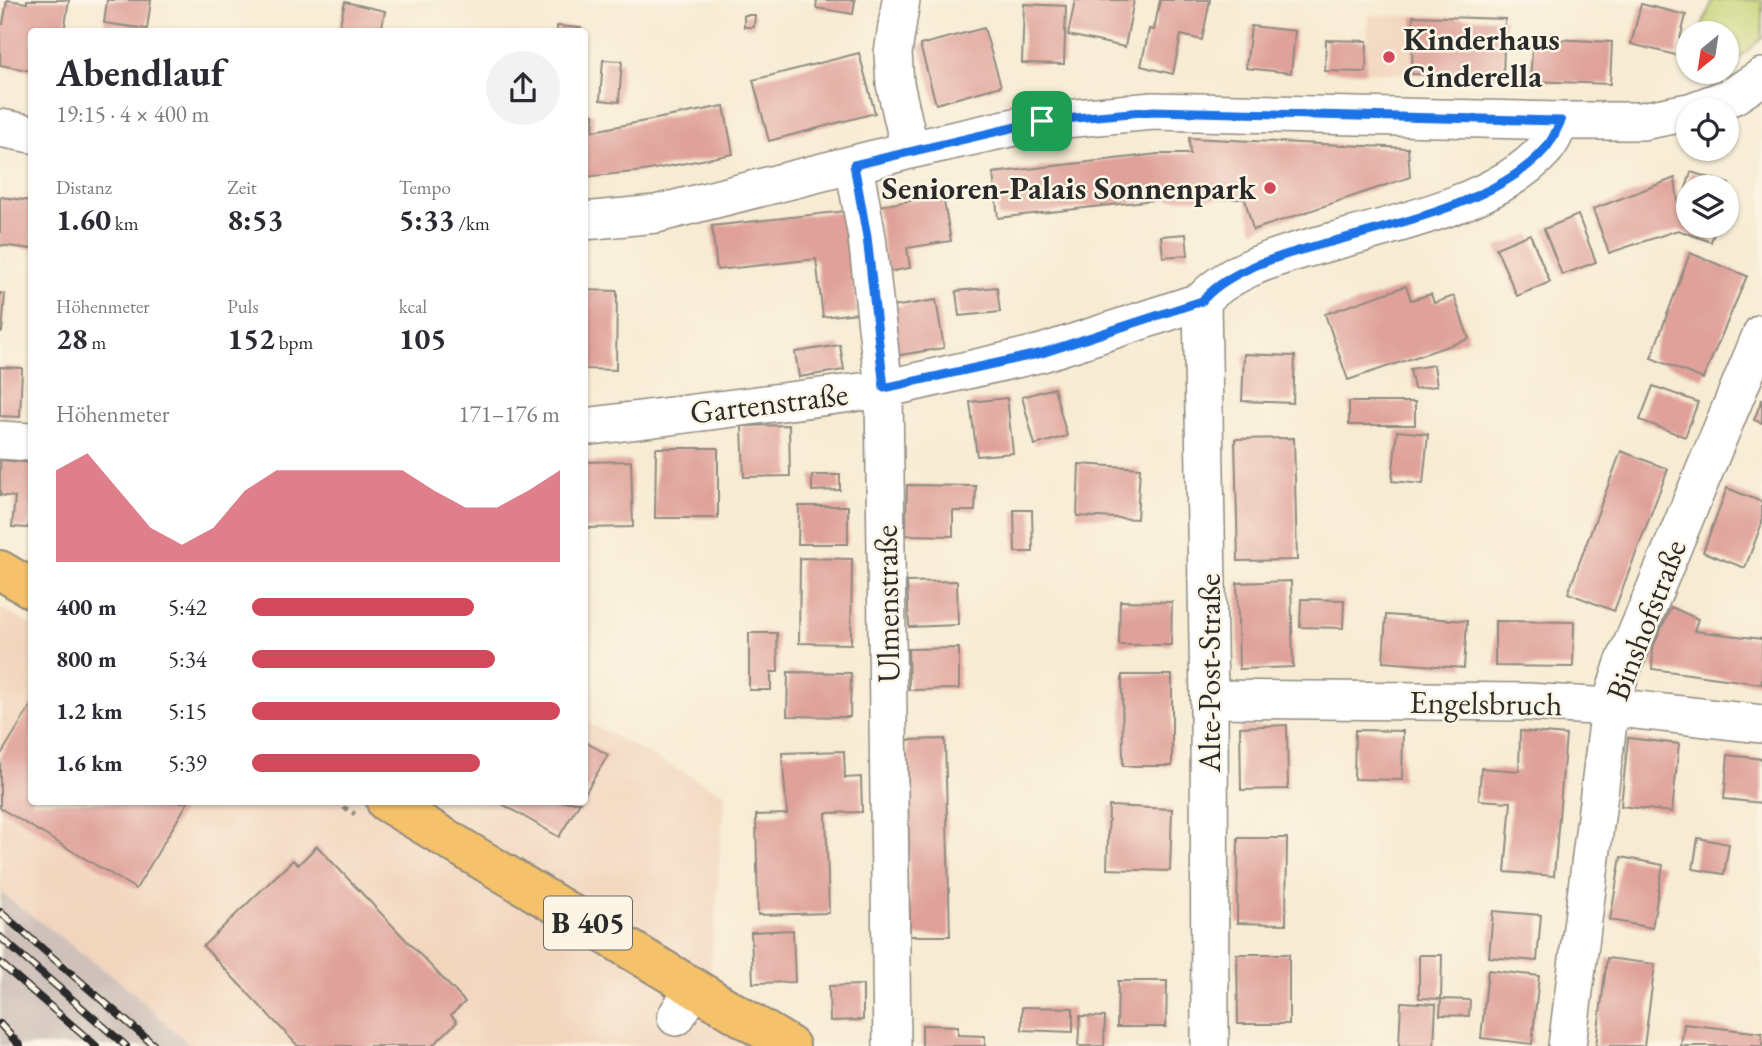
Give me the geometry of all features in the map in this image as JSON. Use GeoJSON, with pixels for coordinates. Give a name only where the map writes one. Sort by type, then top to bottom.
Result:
{"type":"FeatureCollection","features":[{"type":"Feature","properties":{"kind":"main road"},"geometry":{"type":"LineString","coordinates":[[0,570],[28,587]]}},
{"type":"Feature","properties":{"kind":"main road","name":"B 405"},"geometry":{"type":"LineString","coordinates":[[390,805],[685,1002],[790,1046]]}},
{"type":"Feature","properties":{"kind":"street"},"geometry":{"type":"LineString","coordinates":[[901,0],[894,63],[895,84],[911,150]]}},
{"type":"Feature","properties":{"kind":"street"},"geometry":{"type":"LineString","coordinates":[[1727,98],[1762,77]]}},
{"type":"Feature","properties":{"kind":"street"},"geometry":{"type":"LineString","coordinates":[[588,221],[656,214],[911,150],[1042,121],[1153,111],[1561,121],[1642,121],[1676,114]]}},
{"type":"Feature","properties":{"kind":"street","name":"Gartenstraße"},"geometry":{"type":"LineString","coordinates":[[588,426],[884,388],[1042,353],[1202,301],[1213,288],[1271,259],[1472,199],[1519,173],[1546,148],[1561,121]]}},
{"type":"Feature","properties":{"kind":"street"},"geometry":{"type":"LineString","coordinates":[[0,128],[28,133]]}},
{"type":"Feature","properties":{"kind":"street","name":"Ulmenstraße"},"geometry":{"type":"LineString","coordinates":[[854,165],[867,237],[884,388],[892,1046]]}},
{"type":"Feature","properties":{"kind":"street","name":"Alte-Post-Straße"},"geometry":{"type":"LineString","coordinates":[[1202,301],[1209,699],[1210,1046]]}},
{"type":"Feature","properties":{"kind":"street","name":"Binshofstraße"},"geometry":{"type":"LineString","coordinates":[[1567,1046],[1610,707],[1623,666],[1762,333]]}},
{"type":"Feature","properties":{"kind":"street"},"geometry":{"type":"LineString","coordinates":[[0,440],[28,442]]}},
{"type":"Feature","properties":{"kind":"street","name":"Engelsbruch"},"geometry":{"type":"LineString","coordinates":[[1209,699],[1527,702],[1610,707],[1762,724]]}},
{"type":"Feature","properties":{"kind":"shaded area","name":"Kinderhaus Cinderella"},"geometry":{"type":"Polygon","coordinates":[[[1368,15],[1413,16],[1412,74],[1366,72],[1368,15]]]}},
{"type":"Feature","properties":{"kind":"shaded area"},"geometry":{"type":"Polygon","coordinates":[[[0,607],[28,623],[28,805],[588,805],[588,723],[725,794],[707,1015],[758,1046],[191,1046],[125,985],[0,892],[0,607]]]}},
{"type":"Feature","properties":{"kind":"shaded area"},"geometry":{"type":"Polygon","coordinates":[[[0,892],[125,985],[191,1046],[0,1046],[0,892]]]}},
{"type":"Feature","properties":{"kind":"green space"},"geometry":{"type":"Polygon","coordinates":[[[1713,0],[1762,0],[1762,38],[1740,57],[1740,21],[1704,21],[1713,0]]]}},
{"type":"Feature","properties":{"kind":"building"},"geometry":{"type":"Polygon","coordinates":[[[7,0],[27,3],[27,0],[69,0],[65,28],[28,28],[28,70],[0,65],[0,24],[3,24],[7,0]]]}},
{"type":"Feature","properties":{"kind":"building"},"geometry":{"type":"Polygon","coordinates":[[[107,0],[151,0],[147,28],[104,23],[107,0]]]}},
{"type":"Feature","properties":{"kind":"building"},"geometry":{"type":"Polygon","coordinates":[[[817,0],[855,0],[853,14],[816,8],[817,0]]]}},
{"type":"Feature","properties":{"kind":"building"},"geometry":{"type":"Polygon","coordinates":[[[1075,0],[1134,0],[1125,47],[1068,35],[1075,0]]]}},
{"type":"Feature","properties":{"kind":"building"},"geometry":{"type":"Polygon","coordinates":[[[1160,0],[1210,0],[1202,40],[1181,35],[1173,74],[1141,66],[1149,29],[1154,30],[1160,0]]]}},
{"type":"Feature","properties":{"kind":"building"},"geometry":{"type":"Polygon","coordinates":[[[345,2],[385,11],[382,28],[339,28],[345,2]]]}},
{"type":"Feature","properties":{"kind":"building"},"geometry":{"type":"Polygon","coordinates":[[[1024,4],[1066,6],[1064,64],[1022,63],[1024,4]]]}},
{"type":"Feature","properties":{"kind":"building"},"geometry":{"type":"Polygon","coordinates":[[[1641,4],[1686,15],[1684,21],[1676,21],[1676,55],[1631,44],[1641,4]]]}},
{"type":"Feature","properties":{"kind":"building"},"geometry":{"type":"Polygon","coordinates":[[[744,15],[755,15],[754,27],[744,27],[744,15]]]}},
{"type":"Feature","properties":{"kind":"building"},"geometry":{"type":"Polygon","coordinates":[[[1413,16],[1505,19],[1503,77],[1412,74],[1413,16]]]}},
{"type":"Feature","properties":{"kind":"building"},"geometry":{"type":"Polygon","coordinates":[[[1251,26],[1295,31],[1291,73],[1246,68],[1251,26]]]}},
{"type":"Feature","properties":{"kind":"building"},"geometry":{"type":"Polygon","coordinates":[[[984,28],[1001,86],[936,104],[920,45],[984,28]]]}},
{"type":"Feature","properties":{"kind":"building"},"geometry":{"type":"Polygon","coordinates":[[[1533,38],[1612,42],[1610,84],[1530,81],[1533,38]]]}},
{"type":"Feature","properties":{"kind":"building"},"geometry":{"type":"Polygon","coordinates":[[[1326,40],[1367,41],[1366,72],[1325,71],[1326,40]]]}},
{"type":"Feature","properties":{"kind":"building"},"geometry":{"type":"Polygon","coordinates":[[[859,53],[875,113],[769,141],[753,80],[859,53]]]}},
{"type":"Feature","properties":{"kind":"building"},"geometry":{"type":"Polygon","coordinates":[[[603,60],[622,61],[619,102],[600,100],[603,60]]]}},
{"type":"Feature","properties":{"kind":"building"},"geometry":{"type":"Polygon","coordinates":[[[724,106],[733,154],[644,171],[588,177],[588,113],[594,114],[593,131],[724,106]]]}},
{"type":"Feature","properties":{"kind":"building","name":"Senioren-Palais Sonnenpark"},"geometry":{"type":"Polygon","coordinates":[[[1189,138],[1408,148],[1410,177],[1253,230],[1245,199],[1163,199],[998,218],[993,173],[1158,154],[1190,154],[1189,138]]]}},
{"type":"Feature","properties":{"kind":"building"},"geometry":{"type":"Polygon","coordinates":[[[1675,178],[1676,231],[1609,253],[1593,209],[1675,178]]]}},
{"type":"Feature","properties":{"kind":"building"},"geometry":{"type":"Polygon","coordinates":[[[943,196],[951,241],[907,248],[910,268],[887,272],[877,206],[943,196]]]}},
{"type":"Feature","properties":{"kind":"building"},"geometry":{"type":"Polygon","coordinates":[[[0,197],[28,200],[28,248],[0,245],[0,197]]]}},
{"type":"Feature","properties":{"kind":"building"},"geometry":{"type":"Polygon","coordinates":[[[845,211],[857,313],[823,317],[816,259],[717,270],[712,226],[845,211]]]}},
{"type":"Feature","properties":{"kind":"building"},"geometry":{"type":"Polygon","coordinates":[[[1578,215],[1596,262],[1562,275],[1544,229],[1578,215]]]}},
{"type":"Feature","properties":{"kind":"building"},"geometry":{"type":"Polygon","coordinates":[[[1186,234],[1188,255],[1163,257],[1161,236],[1186,234]]]}},
{"type":"Feature","properties":{"kind":"building"},"geometry":{"type":"Polygon","coordinates":[[[1530,234],[1550,282],[1517,296],[1496,248],[1530,234]]]}},
{"type":"Feature","properties":{"kind":"building"},"geometry":{"type":"Polygon","coordinates":[[[1690,253],[1747,276],[1703,379],[1651,358],[1690,253]]]}},
{"type":"Feature","properties":{"kind":"building"},"geometry":{"type":"Polygon","coordinates":[[[1406,286],[1411,300],[1431,294],[1434,303],[1454,296],[1469,339],[1348,380],[1325,314],[1406,286]]]}},
{"type":"Feature","properties":{"kind":"building"},"geometry":{"type":"Polygon","coordinates":[[[997,287],[1000,312],[959,316],[956,291],[997,287]]]}},
{"type":"Feature","properties":{"kind":"building"},"geometry":{"type":"Polygon","coordinates":[[[588,290],[617,291],[616,370],[588,369],[588,290]]]}},
{"type":"Feature","properties":{"kind":"building"},"geometry":{"type":"Polygon","coordinates":[[[0,293],[5,294],[2,332],[0,332],[0,293]]]}},
{"type":"Feature","properties":{"kind":"building"},"geometry":{"type":"Polygon","coordinates":[[[936,300],[944,348],[894,356],[886,308],[936,300]]]}},
{"type":"Feature","properties":{"kind":"building"},"geometry":{"type":"Polygon","coordinates":[[[840,345],[844,370],[799,377],[795,352],[840,345]]]}},
{"type":"Feature","properties":{"kind":"building"},"geometry":{"type":"Polygon","coordinates":[[[1244,354],[1295,356],[1293,403],[1242,401],[1244,354]]]}},
{"type":"Feature","properties":{"kind":"building"},"geometry":{"type":"Polygon","coordinates":[[[1434,365],[1437,386],[1414,389],[1410,369],[1434,365]]]}},
{"type":"Feature","properties":{"kind":"building"},"geometry":{"type":"Polygon","coordinates":[[[0,367],[22,368],[20,417],[0,416],[0,367]]]}},
{"type":"Feature","properties":{"kind":"building"},"geometry":{"type":"Polygon","coordinates":[[[1653,386],[1698,402],[1685,437],[1640,420],[1653,386]]]}},
{"type":"Feature","properties":{"kind":"building"},"geometry":{"type":"Polygon","coordinates":[[[1054,388],[1067,436],[1035,445],[1022,397],[1054,388]]]}},
{"type":"Feature","properties":{"kind":"building"},"geometry":{"type":"Polygon","coordinates":[[[1007,398],[1013,453],[977,456],[970,402],[1007,398]]]}},
{"type":"Feature","properties":{"kind":"building"},"geometry":{"type":"Polygon","coordinates":[[[1762,399],[1762,423],[1754,420],[1762,399]]]}},
{"type":"Feature","properties":{"kind":"building"},"geometry":{"type":"Polygon","coordinates":[[[1349,402],[1415,402],[1415,425],[1349,425],[1349,402]]]}},
{"type":"Feature","properties":{"kind":"building"},"geometry":{"type":"Polygon","coordinates":[[[789,425],[790,476],[744,477],[742,426],[789,425]]]}},
{"type":"Feature","properties":{"kind":"building"},"geometry":{"type":"Polygon","coordinates":[[[1397,431],[1428,434],[1423,484],[1392,481],[1397,431]]]}},
{"type":"Feature","properties":{"kind":"building"},"geometry":{"type":"Polygon","coordinates":[[[1294,438],[1297,560],[1238,561],[1235,439],[1294,438]]]}},
{"type":"Feature","properties":{"kind":"building"},"geometry":{"type":"Polygon","coordinates":[[[656,448],[718,448],[718,518],[655,518],[656,448]]]}},
{"type":"Feature","properties":{"kind":"building"},"geometry":{"type":"Polygon","coordinates":[[[1621,451],[1668,469],[1614,611],[1568,593],[1621,451]]]}},
{"type":"Feature","properties":{"kind":"building"},"geometry":{"type":"Polygon","coordinates":[[[0,460],[28,463],[28,528],[12,527],[15,497],[0,495],[0,460]]]}},
{"type":"Feature","properties":{"kind":"building"},"geometry":{"type":"Polygon","coordinates":[[[631,461],[633,527],[588,528],[588,462],[631,461]]]}},
{"type":"Feature","properties":{"kind":"building"},"geometry":{"type":"Polygon","coordinates":[[[1079,464],[1140,468],[1137,519],[1077,516],[1079,464]]]}},
{"type":"Feature","properties":{"kind":"building"},"geometry":{"type":"Polygon","coordinates":[[[812,475],[840,475],[840,490],[812,491],[812,475]]]}},
{"type":"Feature","properties":{"kind":"building"},"geometry":{"type":"Polygon","coordinates":[[[907,485],[976,486],[975,511],[953,511],[953,536],[906,535],[907,485]]]}},
{"type":"Feature","properties":{"kind":"building"},"geometry":{"type":"Polygon","coordinates":[[[1727,488],[1762,502],[1762,523],[1745,568],[1703,552],[1727,488]]]}},
{"type":"Feature","properties":{"kind":"building"},"geometry":{"type":"Polygon","coordinates":[[[799,506],[848,506],[848,544],[798,544],[799,506]]]}},
{"type":"Feature","properties":{"kind":"building"},"geometry":{"type":"Polygon","coordinates":[[[1014,510],[1032,510],[1033,552],[1015,552],[1014,510]]]}},
{"type":"Feature","properties":{"kind":"building"},"geometry":{"type":"Polygon","coordinates":[[[800,558],[852,559],[851,644],[799,643],[800,558]]]}},
{"type":"Feature","properties":{"kind":"building"},"geometry":{"type":"Polygon","coordinates":[[[957,581],[958,625],[909,627],[907,582],[957,581]]]}},
{"type":"Feature","properties":{"kind":"building"},"geometry":{"type":"Polygon","coordinates":[[[1291,581],[1293,667],[1239,669],[1237,583],[1291,581]]]}},
{"type":"Feature","properties":{"kind":"building"},"geometry":{"type":"Polygon","coordinates":[[[1301,599],[1344,600],[1343,628],[1300,627],[1301,599]]]}},
{"type":"Feature","properties":{"kind":"building"},"geometry":{"type":"Polygon","coordinates":[[[1120,601],[1172,602],[1171,645],[1119,645],[1120,601]]]}},
{"type":"Feature","properties":{"kind":"building"},"geometry":{"type":"Polygon","coordinates":[[[1671,607],[1698,619],[1694,631],[1762,639],[1762,684],[1652,669],[1653,647],[1671,607]]]}},
{"type":"Feature","properties":{"kind":"building"},"geometry":{"type":"Polygon","coordinates":[[[1386,615],[1467,621],[1464,668],[1383,662],[1386,615]]]}},
{"type":"Feature","properties":{"kind":"building"},"geometry":{"type":"Polygon","coordinates":[[[1495,621],[1574,622],[1573,667],[1495,666],[1495,621]]]}},
{"type":"Feature","properties":{"kind":"building"},"geometry":{"type":"Polygon","coordinates":[[[749,633],[777,633],[778,672],[771,672],[771,690],[749,690],[749,633]]]}},
{"type":"Feature","properties":{"kind":"building"},"geometry":{"type":"Polygon","coordinates":[[[959,648],[959,689],[909,690],[908,649],[959,648]]]}},
{"type":"Feature","properties":{"kind":"building"},"geometry":{"type":"Polygon","coordinates":[[[788,672],[851,673],[850,717],[787,716],[788,672]]]}},
{"type":"Feature","properties":{"kind":"building"},"geometry":{"type":"Polygon","coordinates":[[[1122,675],[1172,675],[1172,766],[1123,766],[1122,675]]]}},
{"type":"Feature","properties":{"kind":"building"},"geometry":{"type":"Polygon","coordinates":[[[28,710],[28,805],[186,805],[136,889],[0,808],[0,756],[28,710]]]}},
{"type":"Feature","properties":{"kind":"building"},"geometry":{"type":"Polygon","coordinates":[[[1287,725],[1288,789],[1241,790],[1240,727],[1287,725]]]}},
{"type":"Feature","properties":{"kind":"building"},"geometry":{"type":"Polygon","coordinates":[[[1355,730],[1403,731],[1402,780],[1354,779],[1355,730]]]}},
{"type":"Feature","properties":{"kind":"building"},"geometry":{"type":"Polygon","coordinates":[[[1520,731],[1566,735],[1554,876],[1505,872],[1511,802],[1479,800],[1481,768],[1519,771],[1520,731]]]}},
{"type":"Feature","properties":{"kind":"building"},"geometry":{"type":"Polygon","coordinates":[[[1628,738],[1679,744],[1672,812],[1621,806],[1628,738]]]}},
{"type":"Feature","properties":{"kind":"building"},"geometry":{"type":"Polygon","coordinates":[[[945,739],[950,936],[910,936],[907,740],[945,739]]]}},
{"type":"Feature","properties":{"kind":"building"},"geometry":{"type":"Polygon","coordinates":[[[588,743],[608,755],[588,788],[588,743]]]}},
{"type":"Feature","properties":{"kind":"building"},"geometry":{"type":"Polygon","coordinates":[[[844,751],[845,778],[861,777],[862,812],[826,813],[829,913],[758,915],[756,815],[787,814],[782,753],[844,751]]]}},
{"type":"Feature","properties":{"kind":"building"},"geometry":{"type":"Polygon","coordinates":[[[1728,755],[1762,759],[1762,803],[1724,799],[1728,755]]]}},
{"type":"Feature","properties":{"kind":"building"},"geometry":{"type":"Polygon","coordinates":[[[504,805],[578,805],[559,837],[504,805]]]}},
{"type":"Feature","properties":{"kind":"building"},"geometry":{"type":"Polygon","coordinates":[[[1109,806],[1172,809],[1170,871],[1107,869],[1109,806]]]}},
{"type":"Feature","properties":{"kind":"building"},"geometry":{"type":"Polygon","coordinates":[[[1238,838],[1287,838],[1286,924],[1237,923],[1238,838]]]}},
{"type":"Feature","properties":{"kind":"building"},"geometry":{"type":"Polygon","coordinates":[[[1698,838],[1729,844],[1724,874],[1693,869],[1698,838]]]}},
{"type":"Feature","properties":{"kind":"building"},"geometry":{"type":"Polygon","coordinates":[[[317,846],[465,1002],[451,1015],[457,1022],[432,1046],[298,1046],[203,946],[293,860],[298,865],[317,846]]]}},
{"type":"Feature","properties":{"kind":"building"},"geometry":{"type":"Polygon","coordinates":[[[1621,857],[1663,865],[1652,928],[1610,920],[1621,857]]]}},
{"type":"Feature","properties":{"kind":"building"},"geometry":{"type":"Polygon","coordinates":[[[1493,911],[1541,915],[1537,961],[1489,957],[1493,911]]]}},
{"type":"Feature","properties":{"kind":"building"},"geometry":{"type":"Polygon","coordinates":[[[793,930],[795,982],[753,983],[751,932],[793,930]]]}},
{"type":"Feature","properties":{"kind":"building"},"geometry":{"type":"Polygon","coordinates":[[[1237,954],[1289,954],[1289,1024],[1238,1024],[1237,954]]]}},
{"type":"Feature","properties":{"kind":"building"},"geometry":{"type":"Polygon","coordinates":[[[1419,955],[1442,955],[1441,999],[1419,998],[1419,955]]]}},
{"type":"Feature","properties":{"kind":"building"},"geometry":{"type":"Polygon","coordinates":[[[1607,958],[1655,964],[1644,1046],[1596,1046],[1607,958]]]}},
{"type":"Feature","properties":{"kind":"building"},"geometry":{"type":"Polygon","coordinates":[[[1488,970],[1539,976],[1532,1044],[1481,1038],[1488,970]]]}},
{"type":"Feature","properties":{"kind":"building"},"geometry":{"type":"Polygon","coordinates":[[[1118,981],[1167,981],[1166,1027],[1117,1027],[1118,981]]]}},
{"type":"Feature","properties":{"kind":"building"},"geometry":{"type":"Polygon","coordinates":[[[863,985],[863,1020],[830,1021],[829,986],[863,985]]]}},
{"type":"Feature","properties":{"kind":"building"},"geometry":{"type":"Polygon","coordinates":[[[1441,999],[1470,1000],[1469,1016],[1440,1015],[1441,999]]]}},
{"type":"Feature","properties":{"kind":"building"},"geometry":{"type":"Polygon","coordinates":[[[1401,1002],[1436,1004],[1434,1046],[1399,1046],[1401,1002]]]}},
{"type":"Feature","properties":{"kind":"building"},"geometry":{"type":"Polygon","coordinates":[[[1022,1007],[1073,1008],[1073,1032],[1022,1030],[1022,1007]]]}},
{"type":"Feature","properties":{"kind":"building"},"geometry":{"type":"Polygon","coordinates":[[[1080,1016],[1105,1017],[1104,1046],[1078,1046],[1080,1016]]]}},
{"type":"Feature","properties":{"kind":"building"},"geometry":{"type":"Polygon","coordinates":[[[1684,1024],[1762,1033],[1762,1046],[1681,1046],[1684,1024]]]}},
{"type":"Feature","properties":{"kind":"building"},"geometry":{"type":"Polygon","coordinates":[[[922,1025],[958,1026],[958,1035],[985,1036],[985,1046],[922,1046],[922,1025]]]}},
{"type":"Feature","properties":{"kind":"railway"},"geometry":{"type":"LineString","coordinates":[[0,912],[155,1046]]}},
{"type":"Feature","properties":{"kind":"railway"},"geometry":{"type":"LineString","coordinates":[[0,937],[126,1046]]}},
{"type":"Feature","properties":{"kind":"railway"},"geometry":{"type":"LineString","coordinates":[[0,963],[96,1046]]}},
{"type":"Feature","properties":{"kind":"railway"},"geometry":{"type":"LineString","coordinates":[[0,1024],[20,1046]]}},
{"type":"Feature","properties":{"kind":"place","name":"Kinderhaus Cinderella"},"geometry":{"type":"Point","coordinates":[1389,57]}},
{"type":"Feature","properties":{"kind":"place","name":"Senioren-Palais Sonnenpark"},"geometry":{"type":"Point","coordinates":[1270,188]}},
{"type":"Feature","properties":{"kind":"route"},"geometry":{"type":"LineString","coordinates":[[1153,111],[1561,121],[1546,148],[1519,173],[1472,199],[1271,259],[1213,288],[1202,301],[1042,353],[884,388],[867,237],[854,165],[1042,121],[1153,111]]}}]}
